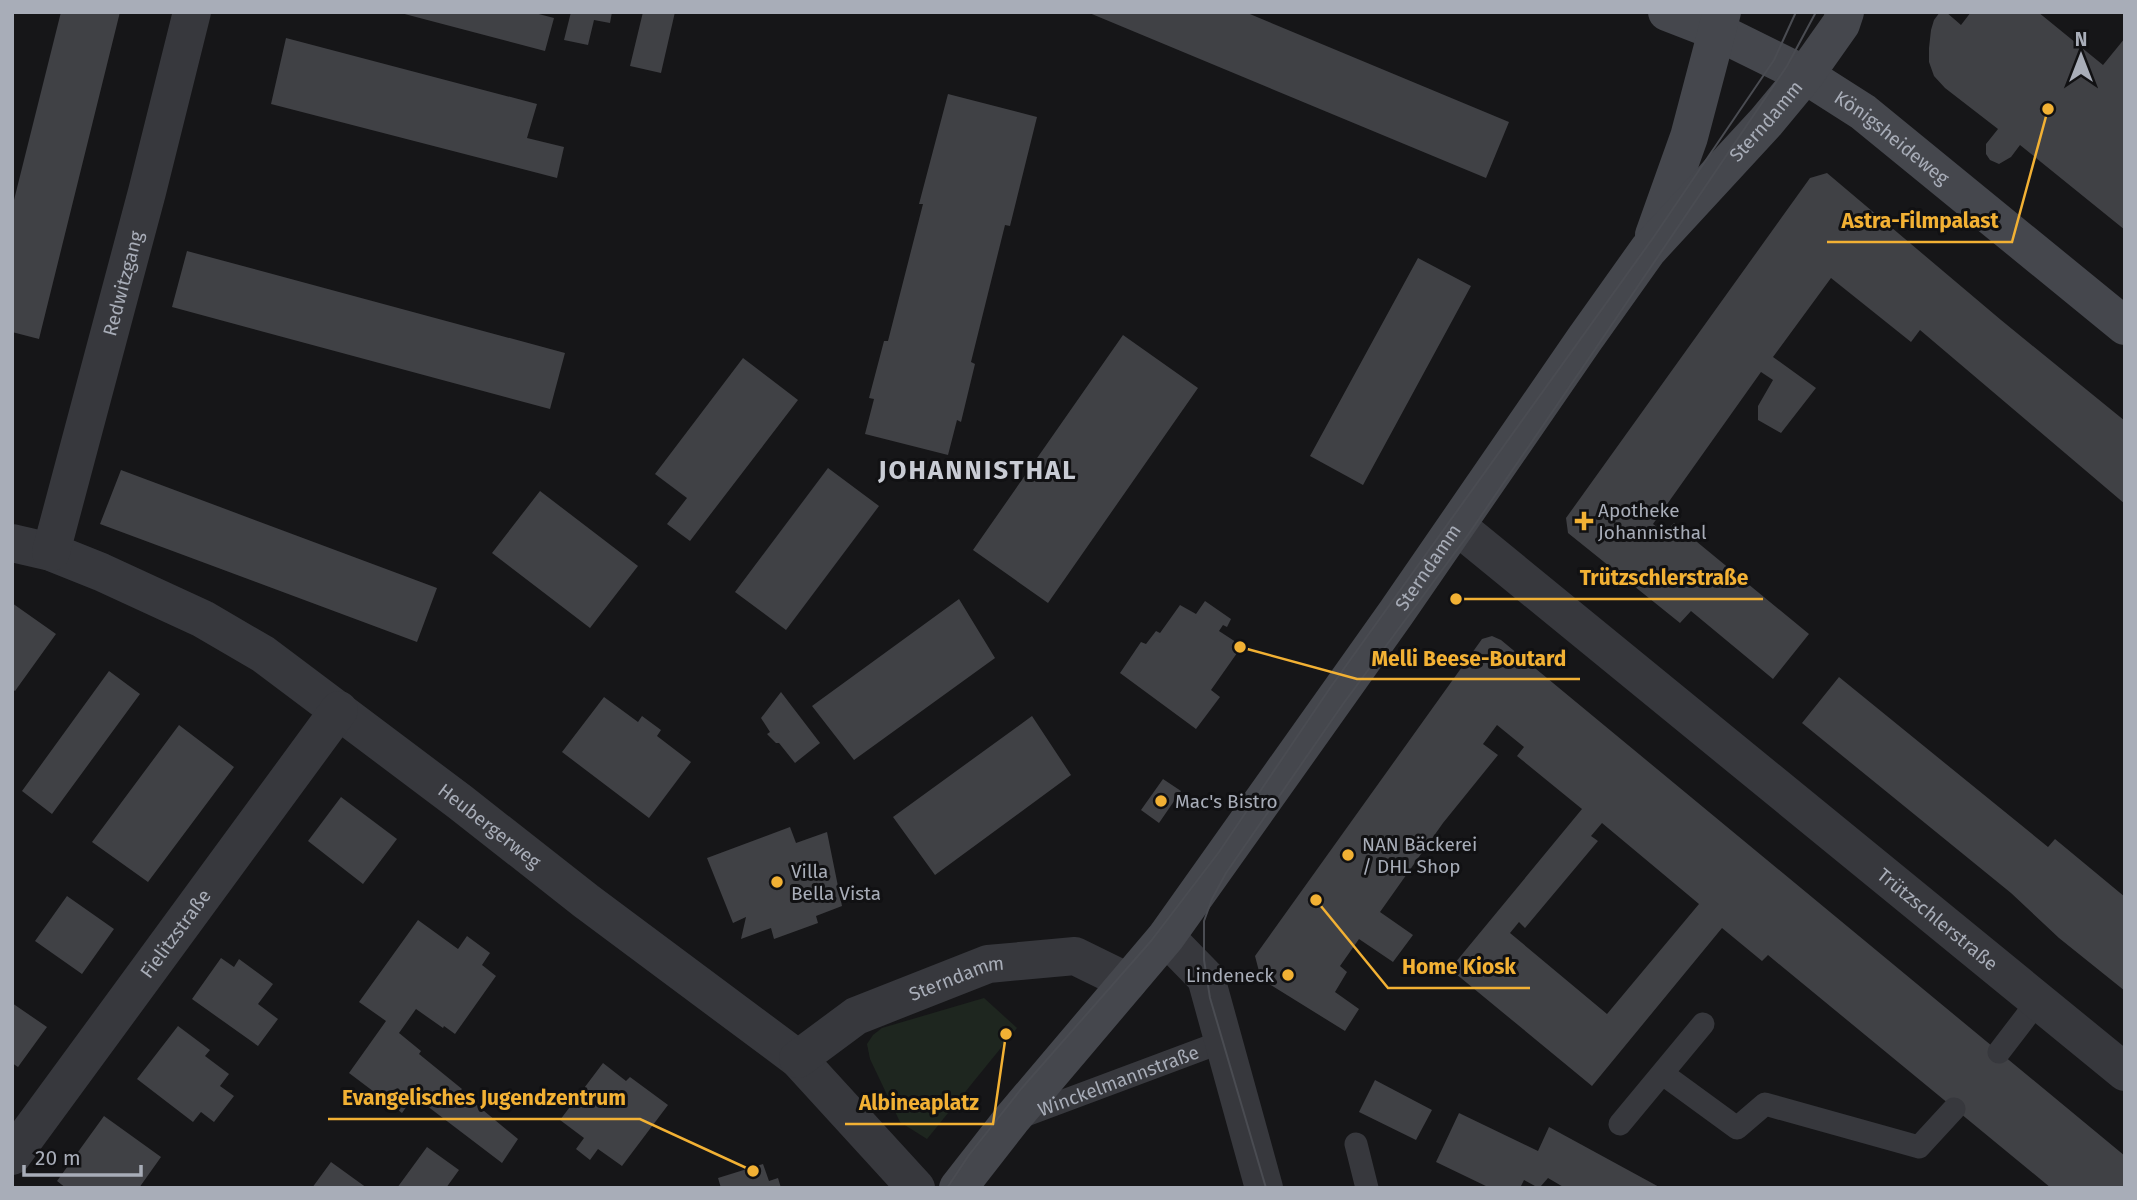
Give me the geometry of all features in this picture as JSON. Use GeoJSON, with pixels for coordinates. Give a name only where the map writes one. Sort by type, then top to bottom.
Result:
{"type":"FeatureCollection","features":[{"type":"Feature","properties":{"kind":"street","name":"Redwitzgang"},"geometry":{"type":"LineString","coordinates":[[51,552],[192,12]]}},
{"type":"Feature","properties":{"kind":"street","name":"Königsheideweg"},"geometry":{"type":"LineString","coordinates":[[1667,12],[1719,22],[1869,116],[2125,326]]}},
{"type":"Feature","properties":{"kind":"street","name":"Sterndamm"},"geometry":{"type":"LineString","coordinates":[[958,1188],[1011,1120],[1166,937],[1457,526],[1648,250],[1805,75],[1841,24],[1845,12]]}},
{"type":"Feature","properties":{"kind":"street","name":"Sterndamm"},"geometry":{"type":"LineString","coordinates":[[1648,250],[1689,137],[1719,22]]}},
{"type":"Feature","properties":{"kind":"street","name":"Trützschlerstraße"},"geometry":{"type":"LineString","coordinates":[[1457,526],[2125,1072]]}},
{"type":"Feature","properties":{"kind":"street","name":"Heubergerweg"},"geometry":{"type":"LineString","coordinates":[[12,543],[51,552],[101,572],[204,619],[263,654],[798,1059],[916,1188]]}},
{"type":"Feature","properties":{"kind":"street","name":"Fielitzstraße"},"geometry":{"type":"LineString","coordinates":[[12,1156],[339,710]]}},
{"type":"Feature","properties":{"kind":"street","name":"Winckelmannstraße"},"geometry":{"type":"LineString","coordinates":[[1166,937],[1206,978],[1264,1188]]}},
{"type":"Feature","properties":{"kind":"street","name":"Sterndamm"},"geometry":{"type":"LineString","coordinates":[[798,1059],[856,1016],[988,964],[1075,956],[1128,982]]}},
{"type":"Feature","properties":{"kind":"lane"},"geometry":{"type":"LineString","coordinates":[[1999,1052],[2038,1001]]}},
{"type":"Feature","properties":{"kind":"lane"},"geometry":{"type":"LineString","coordinates":[[1620,1124],[1703,1024]]}},
{"type":"Feature","properties":{"kind":"lane","name":"Winckelmannstraße"},"geometry":{"type":"LineString","coordinates":[[1011,1120],[1224,1041]]}},
{"type":"Feature","properties":{"kind":"lane"},"geometry":{"type":"LineString","coordinates":[[1662,1074],[1737,1128],[1765,1104],[1919,1147],[1954,1109]]}},
{"type":"Feature","properties":{"kind":"lane"},"geometry":{"type":"LineString","coordinates":[[1356,1144],[1367,1188]]}},
{"type":"Feature","properties":{"kind":"shaded area"},"geometry":{"type":"Polygon","coordinates":[[[984,998],[1017,1028],[927,1139],[900,1122],[870,1059],[867,1044],[882,1028],[984,998]]]}},
{"type":"Feature","properties":{"kind":"building"},"geometry":{"type":"Polygon","coordinates":[[[61,12],[120,12],[39,339],[12,332],[12,208],[61,12]]]}},
{"type":"Feature","properties":{"kind":"building"},"geometry":{"type":"Polygon","coordinates":[[[397,12],[531,12],[554,18],[545,51],[397,12]]]}},
{"type":"Feature","properties":{"kind":"building"},"geometry":{"type":"Polygon","coordinates":[[[571,12],[612,12],[610,23],[594,20],[588,45],[564,40],[571,12]]]}},
{"type":"Feature","properties":{"kind":"building"},"geometry":{"type":"Polygon","coordinates":[[[643,12],[675,12],[661,73],[630,66],[643,12]]]}},
{"type":"Feature","properties":{"kind":"building"},"geometry":{"type":"Polygon","coordinates":[[[1087,12],[1245,12],[1509,122],[1486,178],[1087,12]]]}},
{"type":"Feature","properties":{"kind":"building"},"geometry":{"type":"Polygon","coordinates":[[[1940,12],[1946,12],[1961,25],[1971,12],[2038,12],[2103,65],[2125,38],[2125,230],[2020,145],[2011,157],[1999,164],[1990,160],[1986,154],[1986,144],[1998,129],[1945,88],[1934,76],[1929,62],[1931,30],[1940,12]]]}},
{"type":"Feature","properties":{"kind":"building"},"geometry":{"type":"Polygon","coordinates":[[[286,38],[537,104],[527,138],[564,147],[557,178],[271,104],[286,38]]]}},
{"type":"Feature","properties":{"kind":"building"},"geometry":{"type":"Polygon","coordinates":[[[948,94],[1037,117],[1010,226],[1005,225],[971,362],[975,364],[961,422],[957,420],[948,455],[865,434],[874,399],[869,398],[884,341],[888,341],[923,204],[919,204],[948,94]]]}},
{"type":"Feature","properties":{"kind":"building"},"geometry":{"type":"Polygon","coordinates":[[[1827,173],[2125,421],[2125,504],[1920,330],[1911,342],[1831,278],[1773,357],[1816,388],[1781,433],[1758,420],[1758,406],[1773,380],[1761,372],[1653,524],[1664,533],[1674,523],[1809,634],[1773,679],[1691,611],[1680,623],[1568,533],[1566,518],[1810,178],[1827,173]]]}},
{"type":"Feature","properties":{"kind":"building"},"geometry":{"type":"Polygon","coordinates":[[[187,251],[565,353],[550,409],[172,307],[187,251]]]}},
{"type":"Feature","properties":{"kind":"building"},"geometry":{"type":"Polygon","coordinates":[[[1418,258],[1471,286],[1363,485],[1310,456],[1418,258]]]}},
{"type":"Feature","properties":{"kind":"building"},"geometry":{"type":"Polygon","coordinates":[[[1123,335],[1198,388],[1048,603],[973,550],[1123,335]]]}},
{"type":"Feature","properties":{"kind":"building"},"geometry":{"type":"Polygon","coordinates":[[[743,358],[798,400],[690,541],[667,524],[687,498],[655,474],[743,358]]]}},
{"type":"Feature","properties":{"kind":"building"},"geometry":{"type":"Polygon","coordinates":[[[828,468],[879,506],[786,630],[735,592],[828,468]]]}},
{"type":"Feature","properties":{"kind":"building"},"geometry":{"type":"Polygon","coordinates":[[[121,470],[437,588],[417,642],[100,524],[121,470]]]}},
{"type":"Feature","properties":{"kind":"building"},"geometry":{"type":"Polygon","coordinates":[[[540,491],[638,566],[590,628],[492,553],[540,491]]]}},
{"type":"Feature","properties":{"kind":"building"},"geometry":{"type":"Polygon","coordinates":[[[959,599],[995,658],[854,760],[812,706],[959,599]]]}},
{"type":"Feature","properties":{"kind":"building"},"geometry":{"type":"Polygon","coordinates":[[[1205,601],[1231,619],[1227,627],[1223,625],[1219,631],[1242,646],[1211,690],[1220,697],[1196,729],[1120,673],[1141,642],[1146,644],[1156,631],[1160,633],[1180,605],[1196,614],[1205,601]]]}},
{"type":"Feature","properties":{"kind":"building"},"geometry":{"type":"Polygon","coordinates":[[[12,603],[56,634],[15,691],[12,689],[12,603]]]}},
{"type":"Feature","properties":{"kind":"building"},"geometry":{"type":"Polygon","coordinates":[[[1492,636],[1501,640],[2125,1156],[2125,1188],[2051,1188],[1768,955],[1762,961],[1722,928],[1592,1086],[1450,969],[1582,809],[1517,756],[1524,747],[1497,725],[1483,744],[1498,755],[1443,823],[1380,912],[1413,935],[1393,962],[1359,939],[1340,966],[1347,972],[1335,992],[1359,1009],[1345,1031],[1261,979],[1255,956],[1482,639],[1492,636]],[[1602,823],[1591,836],[1598,841],[1525,928],[1519,922],[1510,933],[1607,1014],[1699,904],[1602,823]]]}},
{"type":"Feature","properties":{"kind":"building"},"geometry":{"type":"Polygon","coordinates":[[[109,671],[140,694],[52,814],[22,791],[109,671]]]}},
{"type":"Feature","properties":{"kind":"building"},"geometry":{"type":"Polygon","coordinates":[[[1839,677],[2048,847],[2055,839],[2125,897],[2125,991],[2059,938],[2011,893],[1802,723],[1839,677]]]}},
{"type":"Feature","properties":{"kind":"building"},"geometry":{"type":"Polygon","coordinates":[[[781,692],[820,743],[795,763],[779,743],[767,734],[770,732],[761,718],[781,692]]]}},
{"type":"Feature","properties":{"kind":"building"},"geometry":{"type":"Polygon","coordinates":[[[604,697],[638,722],[642,716],[661,730],[657,736],[691,762],[649,818],[562,752],[604,697]]]}},
{"type":"Feature","properties":{"kind":"building"},"geometry":{"type":"Polygon","coordinates":[[[1032,716],[1071,775],[935,875],[893,817],[1032,716]]]}},
{"type":"Feature","properties":{"kind":"building"},"geometry":{"type":"Polygon","coordinates":[[[179,725],[234,767],[148,882],[92,842],[179,725]]]}},
{"type":"Feature","properties":{"kind":"building","name":"Mac's Bistro"},"geometry":{"type":"Polygon","coordinates":[[[1163,779],[1181,791],[1159,823],[1141,810],[1163,779]]]}},
{"type":"Feature","properties":{"kind":"building"},"geometry":{"type":"Polygon","coordinates":[[[341,797],[397,839],[363,884],[308,841],[341,797]]]}},
{"type":"Feature","properties":{"kind":"building","name":"Villa Bella Vista"},"geometry":{"type":"Polygon","coordinates":[[[790,827],[796,843],[827,832],[842,906],[816,916],[818,923],[774,939],[771,928],[741,939],[746,917],[733,923],[707,858],[790,827]]]}},
{"type":"Feature","properties":{"kind":"building"},"geometry":{"type":"Polygon","coordinates":[[[67,896],[114,929],[82,974],[35,941],[67,896]]]}},
{"type":"Feature","properties":{"kind":"building"},"geometry":{"type":"Polygon","coordinates":[[[418,920],[458,949],[467,936],[490,953],[482,965],[496,976],[455,1034],[416,1009],[399,1033],[421,1051],[419,1054],[462,1089],[460,1091],[518,1139],[502,1163],[414,1096],[402,1113],[349,1073],[386,1021],[359,1002],[418,920]]]}},
{"type":"Feature","properties":{"kind":"building"},"geometry":{"type":"Polygon","coordinates":[[[221,958],[234,967],[239,959],[273,984],[258,1004],[278,1019],[258,1046],[192,999],[221,958]]]}},
{"type":"Feature","properties":{"kind":"building"},"geometry":{"type":"Polygon","coordinates":[[[12,1003],[47,1027],[18,1067],[12,1063],[12,1003]]]}},
{"type":"Feature","properties":{"kind":"building"},"geometry":{"type":"Polygon","coordinates":[[[178,1026],[210,1050],[205,1056],[229,1074],[220,1086],[234,1096],[214,1122],[201,1112],[193,1122],[137,1079],[178,1026]]]}},
{"type":"Feature","properties":{"kind":"building"},"geometry":{"type":"Polygon","coordinates":[[[603,1063],[626,1081],[630,1077],[668,1105],[622,1166],[598,1149],[590,1160],[576,1149],[584,1138],[560,1120],[603,1063]]]}},
{"type":"Feature","properties":{"kind":"building"},"geometry":{"type":"Polygon","coordinates":[[[1375,1080],[1432,1110],[1416,1140],[1359,1112],[1375,1080]]]}},
{"type":"Feature","properties":{"kind":"building"},"geometry":{"type":"Polygon","coordinates":[[[1459,1113],[1538,1151],[1549,1127],[1661,1188],[1565,1188],[1548,1178],[1541,1186],[1524,1180],[1520,1188],[1490,1188],[1436,1162],[1459,1113]]]}},
{"type":"Feature","properties":{"kind":"building"},"geometry":{"type":"Polygon","coordinates":[[[104,1116],[161,1157],[139,1188],[66,1188],[57,1181],[104,1116]]]}},
{"type":"Feature","properties":{"kind":"building"},"geometry":{"type":"Polygon","coordinates":[[[427,1147],[459,1170],[446,1188],[397,1188],[427,1147]]]}},
{"type":"Feature","properties":{"kind":"building"},"geometry":{"type":"Polygon","coordinates":[[[331,1162],[367,1188],[312,1188],[331,1162]]]}},
{"type":"Feature","properties":{"kind":"building"},"geometry":{"type":"Polygon","coordinates":[[[763,1164],[769,1181],[778,1178],[781,1188],[721,1188],[718,1178],[763,1164]]]}},
{"type":"Feature","properties":{"kind":"tram line"},"geometry":{"type":"LineString","coordinates":[[947,1188],[969,1155],[1021,1089],[1151,941],[1219,852],[1330,688],[1653,238],[1774,60],[1796,12]]}},
{"type":"Feature","properties":{"kind":"tram line"},"geometry":{"type":"LineString","coordinates":[[1266,1188],[1210,998],[1204,960],[1204,921],[1212,899],[1226,873],[1343,704],[1468,535],[1596,348],[1787,66],[1816,12]]}},
{"type":"Feature","properties":{"kind":"place","name":"Astra-Filmpalast"},"geometry":{"type":"Point","coordinates":[2048,109]}},
{"type":"Feature","properties":{"kind":"place","name":"Apotheke Johannisthal"},"geometry":{"type":"Point","coordinates":[1584,521]}},
{"type":"Feature","properties":{"kind":"place","name":"Trützschlerstraße"},"geometry":{"type":"Point","coordinates":[1456,599]}},
{"type":"Feature","properties":{"kind":"place","name":"Melli Beese-Boutard"},"geometry":{"type":"Point","coordinates":[1240,647]}},
{"type":"Feature","properties":{"kind":"place","name":"Mac's Bistro"},"geometry":{"type":"Point","coordinates":[1161,801]}},
{"type":"Feature","properties":{"kind":"place","name":"NAN Bäckerei / DHL Shop"},"geometry":{"type":"Point","coordinates":[1348,855]}},
{"type":"Feature","properties":{"kind":"place","name":"Villa Bella Vista"},"geometry":{"type":"Point","coordinates":[777,882]}},
{"type":"Feature","properties":{"kind":"place","name":"Home Kiosk"},"geometry":{"type":"Point","coordinates":[1316,900]}},
{"type":"Feature","properties":{"kind":"place","name":"Lindeneck"},"geometry":{"type":"Point","coordinates":[1288,975]}},
{"type":"Feature","properties":{"kind":"place","name":"Albineaplatz"},"geometry":{"type":"Point","coordinates":[1006,1034]}},
{"type":"Feature","properties":{"kind":"place","name":"Evangelisches Jugendzentrum"},"geometry":{"type":"Point","coordinates":[753,1171]}},
{"type":"Feature","properties":{"kind":"district","name":"JOHANNISTHAL"},"geometry":{"type":"Point","coordinates":[978,470]}}]}
